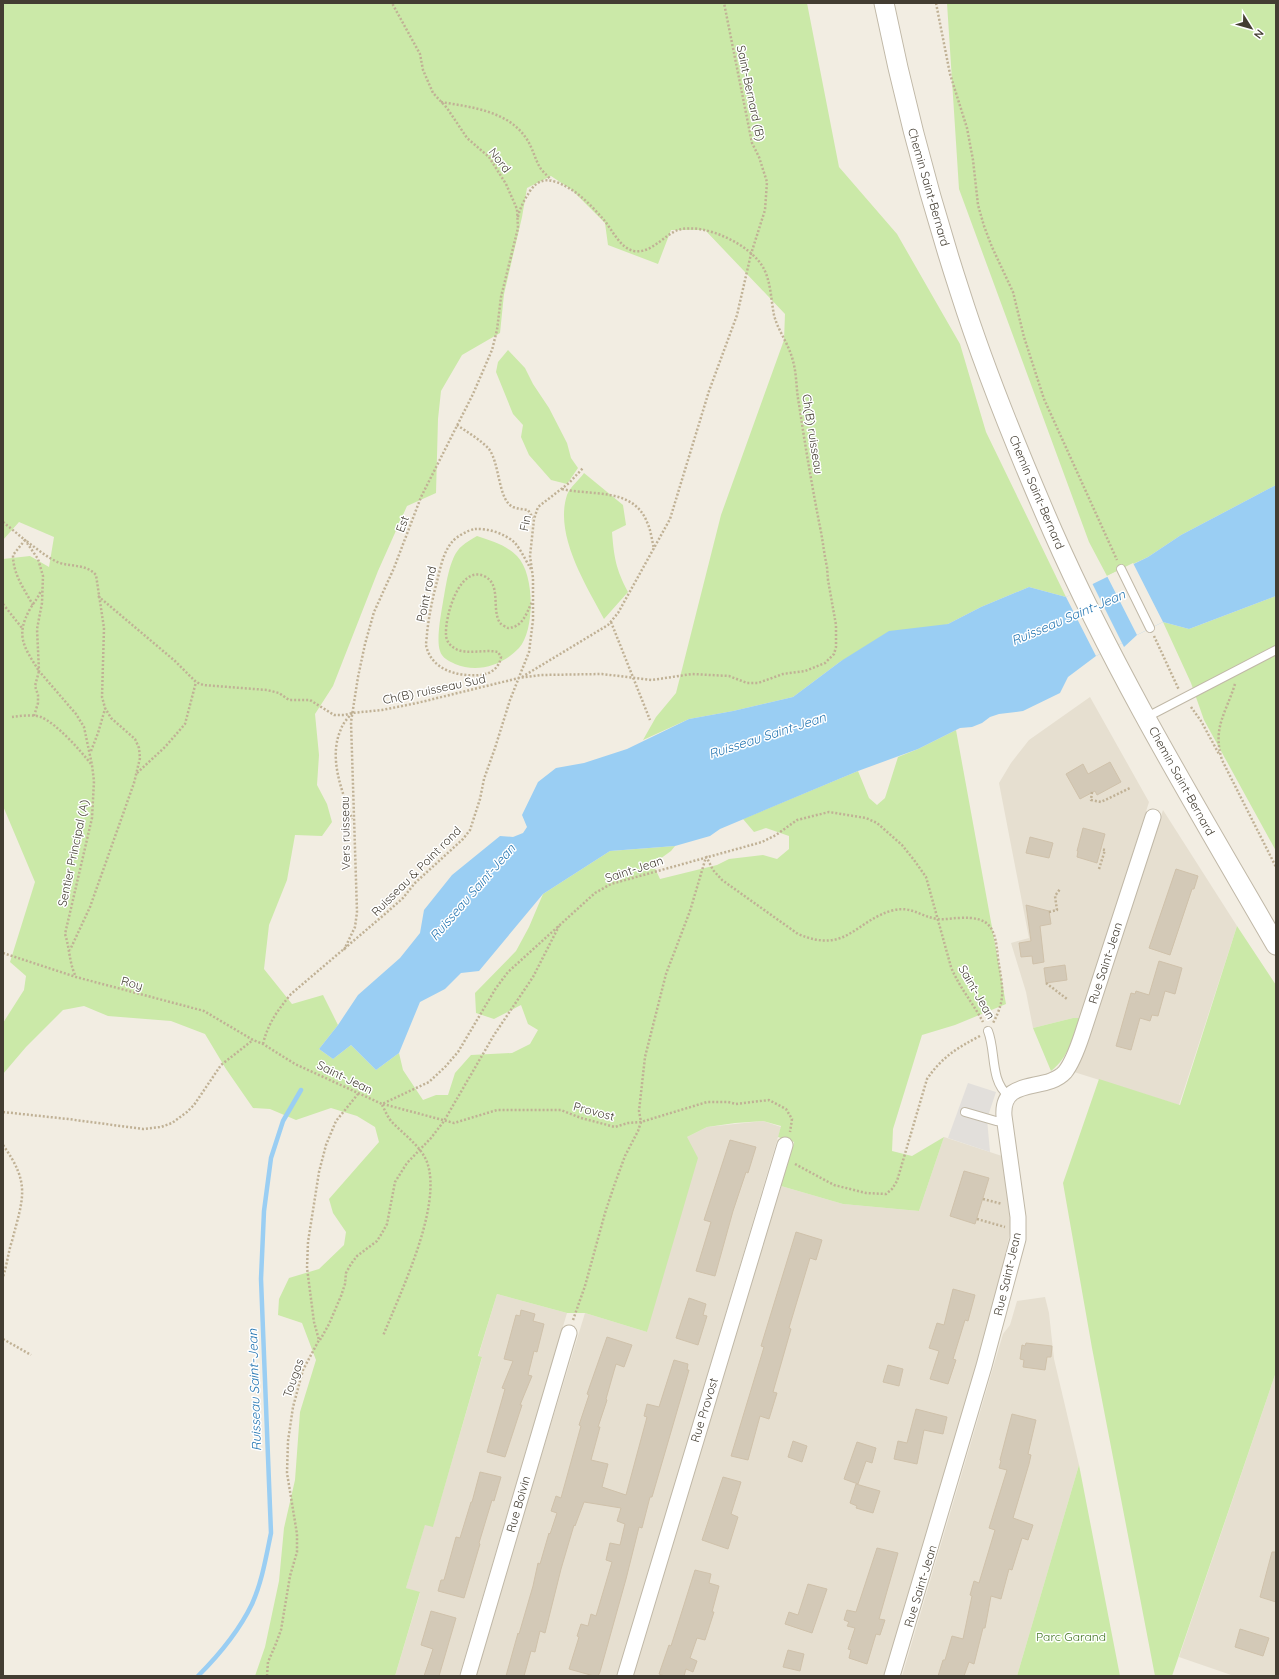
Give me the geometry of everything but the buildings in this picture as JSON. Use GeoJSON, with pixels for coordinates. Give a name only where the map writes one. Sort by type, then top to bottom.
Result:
{"type":"FeatureCollection","features":[{"type":"Feature","properties":{"kind":"street","name":"Chemin Saint-Bernard"},"geometry":{"type":"LineString","coordinates":[[884,3],[911,124],[960,294],[990,378],[1025,466],[1054,534],[1110,649],[1147,718],[1276,945]]}},
{"type":"Feature","properties":{"kind":"street","name":"Rue Saint-Jean"},"geometry":{"type":"LineString","coordinates":[[892,1676],[984,1366],[1014,1254],[1018,1230],[1017,1208],[1004,1108],[1008,1095],[1015,1090],[1057,1077],[1065,1072],[1072,1060],[1082,1035],[1153,817]]}},
{"type":"Feature","properties":{"kind":"street","name":"Rue Provost"},"geometry":{"type":"LineString","coordinates":[[625,1676],[783,1151]]}},
{"type":"Feature","properties":{"kind":"street","name":"Rue Boivin"},"geometry":{"type":"LineString","coordinates":[[468,1676],[569,1333]]}},
{"type":"Feature","properties":{"kind":"lane"},"geometry":{"type":"LineString","coordinates":[[1121,569],[1150,628]]}},
{"type":"Feature","properties":{"kind":"lane"},"geometry":{"type":"LineString","coordinates":[[1147,718],[1182,698],[1276,650]]}},
{"type":"Feature","properties":{"kind":"lane"},"geometry":{"type":"LineString","coordinates":[[988,1031],[992,1044],[998,1080],[1003,1091],[1008,1095]]}},
{"type":"Feature","properties":{"kind":"lane"},"geometry":{"type":"LineString","coordinates":[[965,1112],[996,1121],[1005,1122]]}},
{"type":"Feature","properties":{"kind":"path","name":"Nord"},"geometry":{"type":"LineString","coordinates":[[392,3],[415,43],[420,54],[423,70],[433,93],[459,125],[467,138],[489,157],[498,170],[514,201],[518,216],[518,228],[501,297],[497,330],[492,350]]}},
{"type":"Feature","properties":{"kind":"path","name":"Saint-Bernard (B)"},"geometry":{"type":"LineString","coordinates":[[611,622],[618,614],[670,519],[709,391],[737,314],[745,287],[751,254],[764,216],[767,182],[759,157],[752,143],[724,3]]}},
{"type":"Feature","properties":{"kind":"path"},"geometry":{"type":"LineString","coordinates":[[936,3],[950,74],[974,160],[978,205],[984,226],[1013,292],[1024,337],[1044,399],[1121,569]]}},
{"type":"Feature","properties":{"kind":"path"},"geometry":{"type":"LineString","coordinates":[[440,102],[480,108],[519,129],[533,149],[540,168],[552,180]]}},
{"type":"Feature","properties":{"kind":"path"},"geometry":{"type":"LineString","coordinates":[[518,216],[519,211],[532,188],[544,180],[552,180]]}},
{"type":"Feature","properties":{"kind":"path","name":"Ch(B) ruisseau"},"geometry":{"type":"LineString","coordinates":[[519,678],[542,675],[602,674],[632,679],[652,680],[692,674],[729,676],[746,683],[758,683],[783,674],[805,671],[825,663],[834,654],[836,647],[836,625],[797,397],[793,360],[774,316],[772,297],[764,270],[751,254],[730,239],[706,229],[693,228],[680,230],[670,234],[648,249],[633,251],[624,246],[604,221],[575,191],[552,180]]}},
{"type":"Feature","properties":{"kind":"path","name":"Est"},"geometry":{"type":"LineString","coordinates":[[352,713],[358,677],[374,612],[394,568],[421,497],[492,350]]}},
{"type":"Feature","properties":{"kind":"path"},"geometry":{"type":"LineString","coordinates":[[457,425],[488,448],[495,461],[503,495],[507,503],[514,507],[528,510],[534,519]]}},
{"type":"Feature","properties":{"kind":"path","name":"Fin"},"geometry":{"type":"LineString","coordinates":[[533,600],[530,556],[534,519],[538,507],[569,484],[583,468]]}},
{"type":"Feature","properties":{"kind":"path"},"geometry":{"type":"LineString","coordinates":[[562,489],[574,492],[589,491],[618,496],[637,507],[647,522],[654,550]]}},
{"type":"Feature","properties":{"kind":"path"},"geometry":{"type":"LineString","coordinates":[[3,522],[50,558],[62,563],[84,567],[91,570],[96,575],[104,628],[102,697],[105,708],[116,723],[135,739],[139,748],[140,758],[137,774],[90,907],[70,950]]}},
{"type":"Feature","properties":{"kind":"path","name":"Point rond"},"geometry":{"type":"LineString","coordinates":[[532,569],[515,543],[503,535],[486,530],[474,529],[452,541],[445,553],[430,610],[426,645],[431,656],[438,666],[449,672],[463,675],[481,675],[494,670],[500,664],[501,657],[498,652],[488,650],[471,652],[457,650],[449,643],[446,635],[447,622],[455,592],[464,581],[474,575],[483,576],[491,581],[496,594],[496,611],[501,623],[508,628],[515,628],[523,622],[533,600]]}},
{"type":"Feature","properties":{"kind":"path"},"geometry":{"type":"LineString","coordinates":[[25,540],[38,559],[43,576],[42,603],[37,629],[39,671],[35,686],[38,695],[38,703],[34,716]]}},
{"type":"Feature","properties":{"kind":"path"},"geometry":{"type":"LineString","coordinates":[[25,540],[13,555],[13,565],[33,605]]}},
{"type":"Feature","properties":{"kind":"path"},"geometry":{"type":"LineString","coordinates":[[22,628],[23,622],[42,588]]}},
{"type":"Feature","properties":{"kind":"path"},"geometry":{"type":"LineString","coordinates":[[98,596],[176,661],[196,682],[185,724],[165,747],[137,774]]}},
{"type":"Feature","properties":{"kind":"path","name":"Ruisseau & Point rond"},"geometry":{"type":"LineString","coordinates":[[263,1044],[267,1029],[278,1009],[292,994],[402,898],[415,883],[464,839],[470,830],[480,799],[484,779],[510,700],[529,652],[533,620],[533,600]]}},
{"type":"Feature","properties":{"kind":"path"},"geometry":{"type":"LineString","coordinates":[[3,604],[22,628]]}},
{"type":"Feature","properties":{"kind":"path"},"geometry":{"type":"LineString","coordinates":[[519,678],[611,622],[627,660],[632,679],[650,720]]}},
{"type":"Feature","properties":{"kind":"path","name":"Sentier Principal (A)"},"geometry":{"type":"LineString","coordinates":[[22,628],[23,646],[39,671],[76,714],[84,727],[92,765],[94,799],[92,818],[65,934],[70,950],[70,965],[76,978]]}},
{"type":"Feature","properties":{"kind":"path"},"geometry":{"type":"LineString","coordinates":[[1150,628],[1182,698],[1192,708],[1201,721],[1276,867]]}},
{"type":"Feature","properties":{"kind":"path"},"geometry":{"type":"LineString","coordinates":[[1222,760],[1219,750],[1219,726],[1221,717],[1235,683],[1235,671]]}},
{"type":"Feature","properties":{"kind":"path","name":"Ch(B) ruisseau Sud"},"geometry":{"type":"LineString","coordinates":[[196,682],[203,685],[266,690],[279,693],[289,700],[310,700],[334,715],[345,715],[388,709],[519,678]]}},
{"type":"Feature","properties":{"kind":"path"},"geometry":{"type":"LineString","coordinates":[[90,753],[98,733],[105,708]]}},
{"type":"Feature","properties":{"kind":"path"},"geometry":{"type":"LineString","coordinates":[[352,713],[341,728],[336,743],[335,760],[346,803],[354,823]]}},
{"type":"Feature","properties":{"kind":"path","name":"Vers ruisseau"},"geometry":{"type":"LineString","coordinates":[[344,950],[355,927],[357,912],[352,713]]}},
{"type":"Feature","properties":{"kind":"path"},"geometry":{"type":"LineString","coordinates":[[12,717],[40,717],[52,724],[76,746],[92,765]]}},
{"type":"Feature","properties":{"kind":"path"},"geometry":{"type":"LineString","coordinates":[[1092,792],[1090,800],[1101,802],[1130,788]]}},
{"type":"Feature","properties":{"kind":"path","name":"Saint-Jean"},"geometry":{"type":"LineString","coordinates":[[253,1040],[263,1044],[295,1064],[314,1071],[358,1094],[382,1104],[429,1082],[445,1067],[458,1052],[496,988],[508,972],[594,893],[611,884],[650,874],[706,856],[762,842],[776,835],[797,820],[829,812],[866,818],[877,823],[902,846],[914,860],[926,877],[937,919],[957,982],[972,1002],[988,1031]]}},
{"type":"Feature","properties":{"kind":"path"},"geometry":{"type":"LineString","coordinates":[[1099,869],[1105,850],[1101,849]]}},
{"type":"Feature","properties":{"kind":"path"},"geometry":{"type":"LineString","coordinates":[[706,856],[722,880],[798,934],[809,939],[836,940],[850,934],[883,913],[911,909],[937,919],[976,918],[987,924],[993,930],[996,940],[1003,997],[1000,1008],[988,1031],[949,1053],[934,1067],[926,1079],[897,1181],[892,1189],[886,1194],[866,1193],[834,1185],[822,1180],[783,1151]]}},
{"type":"Feature","properties":{"kind":"path"},"geometry":{"type":"LineString","coordinates":[[569,1333],[585,1286],[603,1219],[614,1186],[625,1156],[641,1122],[639,1111],[645,1057],[666,974],[690,911],[706,856]]}},
{"type":"Feature","properties":{"kind":"path"},"geometry":{"type":"LineString","coordinates":[[1049,912],[1057,910],[1055,896],[1060,889]]}},
{"type":"Feature","properties":{"kind":"path","name":"Tougas"},"geometry":{"type":"LineString","coordinates":[[267,1676],[268,1662],[281,1630],[290,1576],[297,1552],[297,1534],[287,1473],[288,1441],[293,1407],[303,1370],[329,1324],[345,1284],[346,1273],[357,1256],[377,1241],[387,1224],[395,1182],[419,1150],[444,1122],[490,1041],[533,977],[559,925]]}},
{"type":"Feature","properties":{"kind":"path","name":"Roy"},"geometry":{"type":"LineString","coordinates":[[3,954],[76,978],[204,1011],[253,1040]]}},
{"type":"Feature","properties":{"kind":"path"},"geometry":{"type":"LineString","coordinates":[[1046,983],[1067,999]]}},
{"type":"Feature","properties":{"kind":"path"},"geometry":{"type":"LineString","coordinates":[[3,1112],[143,1129],[161,1127],[172,1123],[187,1112],[194,1105],[221,1065],[253,1040]]}},
{"type":"Feature","properties":{"kind":"path"},"geometry":{"type":"LineString","coordinates":[[319,1340],[314,1322],[307,1268],[308,1242],[318,1172],[326,1145],[336,1122],[358,1094]]}},
{"type":"Feature","properties":{"kind":"path","name":"Provost"},"geometry":{"type":"LineString","coordinates":[[382,1104],[444,1122],[454,1123],[497,1110],[561,1110],[581,1118],[615,1127],[628,1123],[641,1122],[707,1102],[728,1102],[736,1104],[769,1100],[786,1109],[792,1119],[790,1136],[783,1151]]}},
{"type":"Feature","properties":{"kind":"path"},"geometry":{"type":"LineString","coordinates":[[382,1104],[390,1119],[419,1150],[426,1161],[430,1176],[431,1192],[426,1221],[383,1336]]}},
{"type":"Feature","properties":{"kind":"path"},"geometry":{"type":"LineString","coordinates":[[3,1145],[13,1158],[21,1175],[23,1193],[21,1208],[3,1277]]}},
{"type":"Feature","properties":{"kind":"path"},"geometry":{"type":"LineString","coordinates":[[983,1199],[1017,1208]]}},
{"type":"Feature","properties":{"kind":"path"},"geometry":{"type":"LineString","coordinates":[[977,1219],[1018,1230]]}},
{"type":"Feature","properties":{"kind":"path"},"geometry":{"type":"LineString","coordinates":[[3,1339],[31,1355]]}},
{"type":"Feature","properties":{"kind":"shaded area"},"geometry":{"type":"Polygon","coordinates":[[[1090,697],[1149,802],[1080,1018],[1073,1018],[1033,1028],[1026,992],[1011,943],[1029,938],[999,783],[1011,763],[1029,740],[1090,697]]]}},
{"type":"Feature","properties":{"kind":"shaded area"},"geometry":{"type":"Polygon","coordinates":[[[1163,810],[1237,926],[1179,1105],[1074,1072],[1087,1042],[1163,810]]]}},
{"type":"Feature","properties":{"kind":"shaded area"},"geometry":{"type":"Polygon","coordinates":[[[968,1083],[996,1092],[987,1119],[990,1152],[948,1138],[968,1083]]]}},
{"type":"Feature","properties":{"kind":"shaded area"},"geometry":{"type":"Polygon","coordinates":[[[763,1121],[781,1127],[618,1676],[474,1676],[585,1313],[647,1332],[687,1137],[707,1127],[763,1121]]]}},
{"type":"Feature","properties":{"kind":"shaded area"},"geometry":{"type":"Polygon","coordinates":[[[944,1137],[1002,1156],[1011,1228],[993,1310],[885,1676],[632,1676],[781,1186],[843,1204],[919,1211],[944,1137]]]}},
{"type":"Feature","properties":{"kind":"shaded area"},"geometry":{"type":"Polygon","coordinates":[[[497,1294],[567,1313],[459,1676],[395,1676],[420,1593],[406,1588],[425,1524],[433,1526],[482,1358],[478,1357],[497,1294]]]}},
{"type":"Feature","properties":{"kind":"shaded area"},"geometry":{"type":"Polygon","coordinates":[[[1045,1297],[1049,1313],[1054,1359],[1079,1465],[1017,1676],[902,1676],[1003,1334],[1010,1325],[1017,1301],[1045,1297]]]}},
{"type":"Feature","properties":{"kind":"shaded area"},"geometry":{"type":"Polygon","coordinates":[[[1276,1372],[1276,1676],[1234,1676],[1179,1657],[1276,1372]]]}},
{"type":"Feature","properties":{"kind":"green space"},"geometry":{"type":"Polygon","coordinates":[[[3,3],[807,3],[839,167],[897,234],[960,344],[986,432],[1066,597],[1029,587],[981,607],[948,624],[841,661],[793,697],[733,711],[689,719],[643,740],[656,717],[676,693],[721,515],[784,340],[785,314],[705,230],[671,230],[658,264],[608,245],[605,223],[572,190],[551,176],[527,188],[522,217],[504,294],[500,333],[462,355],[441,391],[438,419],[436,493],[407,506],[378,571],[333,686],[315,714],[319,755],[317,785],[327,804],[332,822],[322,836],[295,835],[287,880],[269,925],[264,969],[292,1004],[323,995],[338,1025],[319,1049],[333,1059],[351,1045],[376,1070],[399,1053],[403,1070],[423,1100],[436,1095],[448,1095],[455,1073],[471,1055],[512,1053],[530,1044],[538,1030],[528,1024],[521,1005],[494,1019],[476,1013],[475,993],[516,951],[529,927],[543,894],[610,851],[675,846],[671,851],[653,864],[660,879],[717,865],[729,859],[763,855],[777,859],[789,849],[789,836],[766,828],[754,832],[743,819],[858,771],[869,798],[877,805],[885,798],[898,757],[956,730],[1006,1004],[955,1025],[922,1035],[893,1129],[892,1151],[912,1156],[944,1137],[919,1211],[843,1204],[781,1186],[794,1142],[778,1137],[781,1126],[763,1121],[707,1127],[687,1137],[698,1158],[647,1332],[585,1313],[567,1313],[497,1294],[478,1356],[482,1357],[433,1527],[425,1525],[406,1588],[420,1592],[395,1676],[255,1676],[265,1647],[279,1581],[284,1528],[295,1480],[300,1412],[316,1360],[302,1323],[278,1315],[279,1299],[289,1278],[319,1269],[344,1245],[346,1232],[333,1213],[329,1199],[379,1142],[375,1127],[357,1116],[331,1108],[296,1120],[270,1109],[253,1108],[226,1069],[205,1034],[171,1021],[108,1016],[84,1006],[63,1010],[26,1047],[3,1074],[3,1023],[24,990],[26,976],[10,962],[35,882],[3,806],[3,559],[30,556],[49,567],[54,537],[19,522],[3,540],[3,3]]]}},
{"type":"Feature","properties":{"kind":"green space"},"geometry":{"type":"Polygon","coordinates":[[[947,3],[1276,3],[1276,485],[1181,535],[1148,557],[1107,576],[1089,542],[959,189],[947,3]]]}},
{"type":"Feature","properties":{"kind":"green space"},"geometry":{"type":"Polygon","coordinates":[[[508,350],[525,368],[533,384],[549,408],[567,443],[571,458],[578,468],[567,484],[551,480],[529,455],[521,437],[523,425],[513,414],[496,372],[498,362],[508,350]]]}},
{"type":"Feature","properties":{"kind":"green space"},"geometry":{"type":"Polygon","coordinates":[[[584,473],[623,505],[626,525],[612,532],[616,563],[628,592],[604,619],[574,559],[568,543],[565,526],[564,510],[568,492],[584,473]]]}},
{"type":"Feature","properties":{"kind":"green space"},"geometry":{"type":"Polygon","coordinates":[[[477,536],[503,546],[517,556],[523,564],[527,575],[531,602],[528,629],[519,648],[505,659],[497,663],[480,668],[472,668],[455,664],[444,657],[439,646],[439,634],[445,588],[451,564],[458,551],[465,543],[477,536]]]}},
{"type":"Feature","properties":{"kind":"green space"},"geometry":{"type":"Polygon","coordinates":[[[1276,596],[1276,851],[1204,720],[1191,683],[1163,622],[1189,629],[1276,596]]]}},
{"type":"Feature","properties":{"kind":"green space"},"geometry":{"type":"Polygon","coordinates":[[[1237,926],[1276,985],[1276,1372],[1172,1676],[1155,1676],[1092,1348],[1063,1183],[1099,1079],[1180,1105],[1237,926]]]}},
{"type":"Feature","properties":{"kind":"green space"},"geometry":{"type":"Polygon","coordinates":[[[1073,1018],[1080,1018],[1072,1040],[1062,1060],[1051,1071],[1033,1028],[1073,1018]]]}},
{"type":"Feature","properties":{"kind":"green space","name":"Parc Garand"},"geometry":{"type":"Polygon","coordinates":[[[1079,1465],[1120,1676],[1017,1676],[1079,1465]]]}},
{"type":"Feature","properties":{"kind":"water"},"geometry":{"type":"Polygon","coordinates":[[[1276,485],[1276,596],[1189,629],[1163,622],[1137,635],[1124,647],[1122,643],[1096,656],[1068,677],[1060,693],[1023,711],[999,714],[990,717],[982,723],[972,727],[960,728],[918,749],[858,771],[720,829],[710,836],[675,846],[610,851],[543,894],[479,971],[461,973],[445,989],[420,1002],[399,1053],[376,1070],[351,1045],[333,1059],[319,1049],[338,1025],[358,995],[400,958],[420,933],[424,910],[452,875],[500,836],[513,837],[523,833],[527,827],[522,815],[538,782],[556,768],[584,763],[627,749],[689,719],[733,711],[793,697],[841,661],[889,631],[948,624],[981,607],[1029,587],[1066,597],[1148,557],[1181,535],[1276,485]]]}},
{"type":"Feature","properties":{"kind":"pier"},"geometry":{"type":"Polygon","coordinates":[[[1133,563],[1163,622],[1137,635],[1107,576],[1133,563]]]}},
{"type":"Feature","properties":{"kind":"pier"},"geometry":{"type":"Polygon","coordinates":[[[1092,583],[1122,643],[1096,656],[1066,597],[1092,583]]]}},
{"type":"Feature","properties":{"kind":"waterway","name":"Ruisseau Saint-Jean"},"geometry":{"type":"LineString","coordinates":[[198,1676],[228,1642],[247,1614],[261,1578],[271,1533],[261,1279],[264,1211],[271,1158],[283,1121],[301,1090]]}}]}
